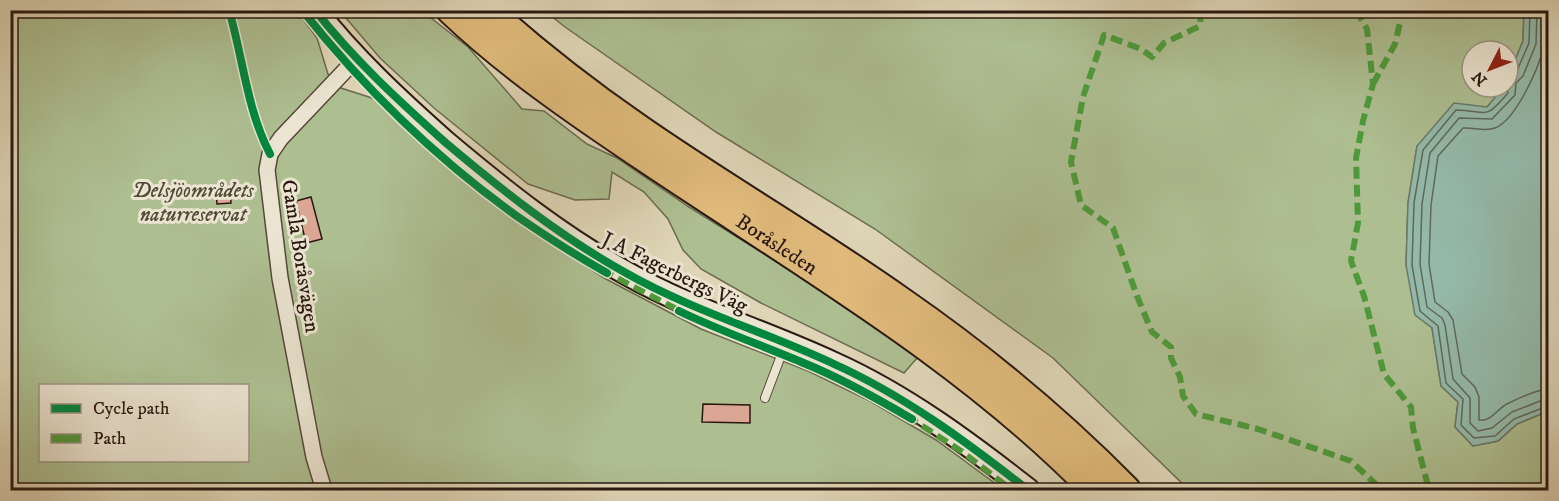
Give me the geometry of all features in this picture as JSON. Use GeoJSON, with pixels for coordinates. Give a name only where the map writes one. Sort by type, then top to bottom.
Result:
{"type":"FeatureCollection","features":[{"type":"Feature","properties":{"kind":"highway","name":"Boråsleden"},"geometry":{"type":"LineString","coordinates":[[451,10],[517,66],[578,112],[828,278],[974,383],[1030,429],[1095,490]]}},
{"type":"Feature","properties":{"kind":"highway","name":"Boråsleden"},"geometry":{"type":"LineString","coordinates":[[487,10],[535,52],[588,93],[649,136],[900,301],[976,357],[1036,405],[1126,490]]}},
{"type":"Feature","properties":{"kind":"highway"},"geometry":{"type":"LineString","coordinates":[[1036,405],[1120,468],[1145,490]]}},
{"type":"Feature","properties":{"kind":"street","name":"J A Fagerbergs Väg"},"geometry":{"type":"LineString","coordinates":[[315,10],[357,58],[410,112],[484,175],[559,232],[627,274],[686,303],[835,364],[898,398],[971,445],[1028,490]]}},
{"type":"Feature","properties":{"kind":"street","name":"Gamla Boråsvägen"},"geometry":{"type":"LineString","coordinates":[[324,490],[314,457],[280,279],[267,170],[270,154],[281,138],[357,58]]}},
{"type":"Feature","properties":{"kind":"lane"},"geometry":{"type":"LineString","coordinates":[[765,398],[786,344]]}},
{"type":"Feature","properties":{"kind":"green space","name":"Delsjöområdets naturreservat"},"geometry":{"type":"Polygon","coordinates":[[[10,11],[297,11],[317,38],[328,74],[341,88],[375,99],[477,189],[541,236],[604,278],[701,329],[808,371],[870,401],[936,440],[1004,490],[11,490],[10,11]]]}},
{"type":"Feature","properties":{"kind":"green space"},"geometry":{"type":"Polygon","coordinates":[[[340,11],[422,11],[468,47],[522,109],[544,111],[587,144],[617,158],[689,207],[817,287],[901,344],[917,358],[904,373],[761,303],[701,269],[683,250],[668,219],[644,192],[612,172],[609,199],[575,200],[528,184],[434,108],[380,58],[340,11]]]}},
{"type":"Feature","properties":{"kind":"green space"},"geometry":{"type":"Polygon","coordinates":[[[545,11],[1524,11],[1523,41],[1520,48],[1520,39],[1460,39],[1460,99],[1495,99],[1487,107],[1417,146],[1408,203],[1406,265],[1432,328],[1441,386],[1458,402],[1455,427],[1473,446],[1498,441],[1517,424],[1548,411],[1548,490],[1189,490],[1053,358],[875,229],[716,132],[545,11]]]}},
{"type":"Feature","properties":{"kind":"water"},"geometry":{"type":"Polygon","coordinates":[[[1524,11],[1548,11],[1548,411],[1517,424],[1498,441],[1473,446],[1455,427],[1458,402],[1441,386],[1432,328],[1415,315],[1406,265],[1408,203],[1417,146],[1454,103],[1487,107],[1494,99],[1520,99],[1520,48],[1523,41],[1524,11]]]}},
{"type":"Feature","properties":{"kind":"building"},"geometry":{"type":"Polygon","coordinates":[[[230,188],[231,203],[217,204],[216,189],[230,188]]]}},
{"type":"Feature","properties":{"kind":"building"},"geometry":{"type":"Polygon","coordinates":[[[311,197],[322,239],[306,243],[296,201],[311,197]]]}},
{"type":"Feature","properties":{"kind":"building"},"geometry":{"type":"Polygon","coordinates":[[[703,404],[750,405],[750,423],[702,422],[703,404]]]}},
{"type":"Feature","properties":{"kind":"marked path"},"geometry":{"type":"LineString","coordinates":[[1201,10],[1200,26],[1164,43],[1152,57],[1141,49],[1104,35],[1083,97],[1071,162],[1081,205],[1113,228],[1152,332],[1171,347],[1171,358],[1180,377],[1183,396],[1196,414],[1258,429],[1351,461],[1382,490]]}},
{"type":"Feature","properties":{"kind":"marked path"},"geometry":{"type":"LineString","coordinates":[[1356,10],[1367,29],[1373,84],[1356,158],[1358,223],[1351,261],[1364,296],[1384,374],[1411,407],[1413,428],[1429,490]]}},
{"type":"Feature","properties":{"kind":"marked path"},"geometry":{"type":"LineString","coordinates":[[1373,84],[1395,44],[1403,10]]}},
{"type":"Feature","properties":{"kind":"marked path"},"geometry":{"type":"LineString","coordinates":[[602,270],[684,313]]}},
{"type":"Feature","properties":{"kind":"marked path"},"geometry":{"type":"LineString","coordinates":[[907,416],[961,451],[1012,490]]}},
{"type":"Feature","properties":{"kind":"marked path"},"geometry":{"type":"LineString","coordinates":[[1522,490],[1548,487]]}},
{"type":"Feature","properties":{"kind":"cycle path"},"geometry":{"type":"LineString","coordinates":[[229,10],[256,120],[270,154]]}},
{"type":"Feature","properties":{"kind":"cycle path"},"geometry":{"type":"LineString","coordinates":[[302,10],[376,94],[430,147],[518,217],[607,273]]}},
{"type":"Feature","properties":{"kind":"cycle path"},"geometry":{"type":"LineString","coordinates":[[315,10],[361,63],[446,143],[511,196],[578,244],[651,287],[808,352],[886,391],[959,438],[1028,490]]}},
{"type":"Feature","properties":{"kind":"cycle path"},"geometry":{"type":"LineString","coordinates":[[679,311],[833,376],[912,419]]}}]}
